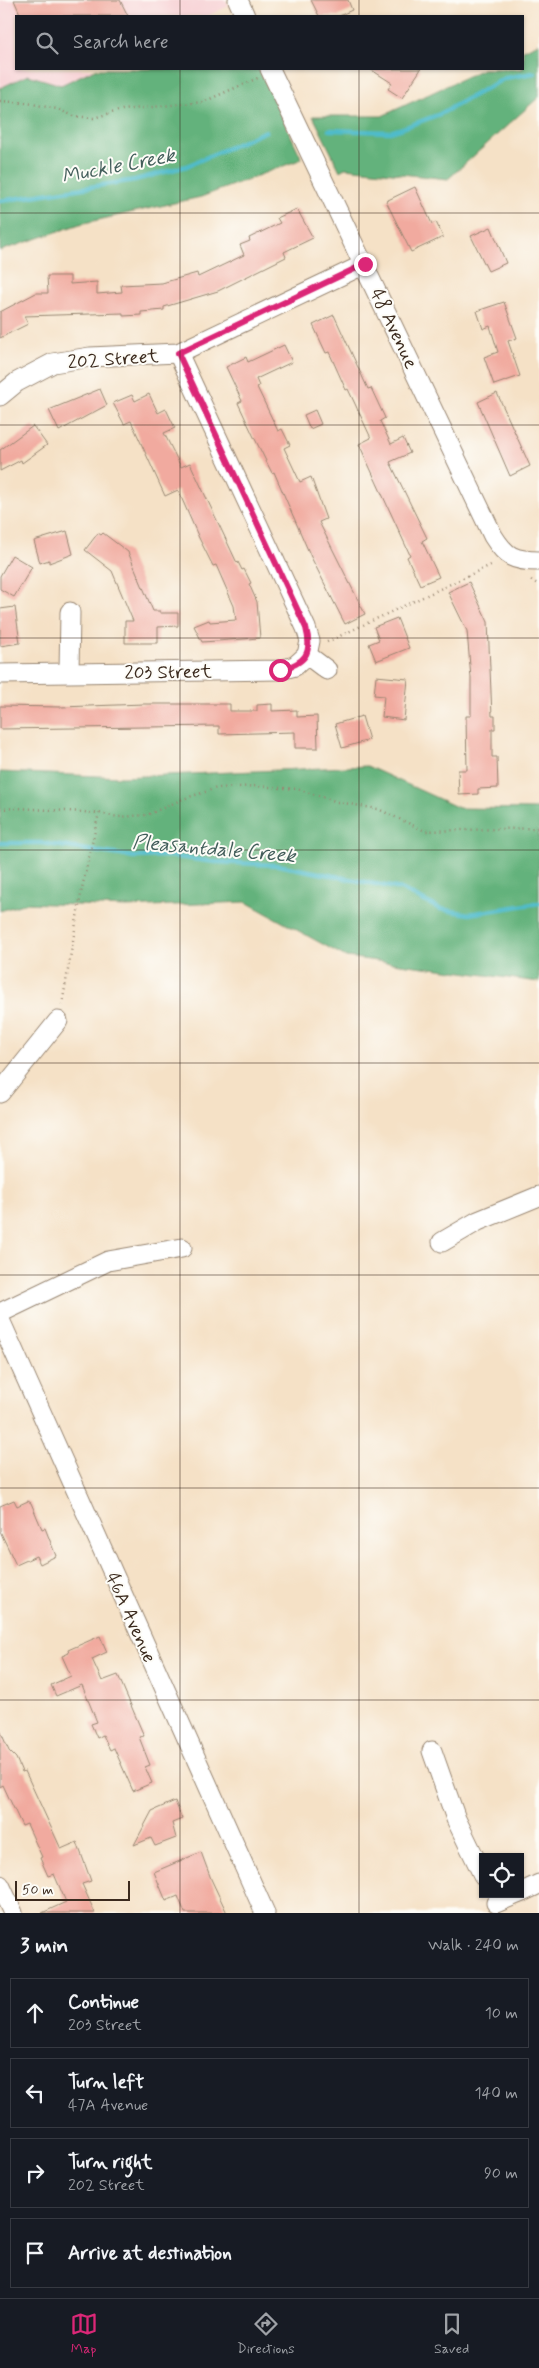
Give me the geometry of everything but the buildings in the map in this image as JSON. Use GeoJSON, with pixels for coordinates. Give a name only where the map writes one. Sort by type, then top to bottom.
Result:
{"type":"FeatureCollection","features":[{"type":"Feature","properties":{"kind":"street"},"geometry":{"type":"LineString","coordinates":[[238,0],[245,15]]}},
{"type":"Feature","properties":{"kind":"street","name":"48 Avenue"},"geometry":{"type":"LineString","coordinates":[[266,73],[365,264],[493,536],[507,556],[524,561],[539,561]]}},
{"type":"Feature","properties":{"kind":"street","name":"202 Street"},"geometry":{"type":"LineString","coordinates":[[0,396],[17,382],[53,363],[90,357],[178,353],[365,264]]}},
{"type":"Feature","properties":{"kind":"street"},"geometry":{"type":"LineString","coordinates":[[178,353],[306,628],[310,641],[307,655],[327,670]]}},
{"type":"Feature","properties":{"kind":"street"},"geometry":{"type":"LineString","coordinates":[[69,672],[70,612]]}},
{"type":"Feature","properties":{"kind":"street","name":"203 Street"},"geometry":{"type":"LineString","coordinates":[[0,674],[280,670],[295,666],[307,655]]}},
{"type":"Feature","properties":{"kind":"street"},"geometry":{"type":"LineString","coordinates":[[0,1093],[58,1021]]}},
{"type":"Feature","properties":{"kind":"street"},"geometry":{"type":"LineString","coordinates":[[442,1242],[478,1221],[539,1196]]}},
{"type":"Feature","properties":{"kind":"street"},"geometry":{"type":"LineString","coordinates":[[0,1313],[102,1263],[182,1248]]}},
{"type":"Feature","properties":{"kind":"street","name":"46A Avenue"},"geometry":{"type":"LineString","coordinates":[[0,1320],[264,1913]]}},
{"type":"Feature","properties":{"kind":"street"},"geometry":{"type":"LineString","coordinates":[[432,1751],[456,1819],[479,1867]]}},
{"type":"Feature","properties":{"kind":"street"},"geometry":{"type":"LineString","coordinates":[[524,1891],[539,1884]]}},
{"type":"Feature","properties":{"kind":"street"},"geometry":{"type":"LineString","coordinates":[[0,1885],[13,1913]]}},
{"type":"Feature","properties":{"kind":"street"},"geometry":{"type":"LineString","coordinates":[[496,1904],[509,1898]]}},
{"type":"Feature","properties":{"kind":"path"},"geometry":{"type":"LineString","coordinates":[[0,101],[27,103],[57,109],[74,116],[93,118],[122,110],[203,102],[266,73]]}},
{"type":"Feature","properties":{"kind":"path"},"geometry":{"type":"LineString","coordinates":[[307,655],[332,639],[493,564]]}},
{"type":"Feature","properties":{"kind":"path"},"geometry":{"type":"LineString","coordinates":[[531,580],[539,585]]}},
{"type":"Feature","properties":{"kind":"path"},"geometry":{"type":"LineString","coordinates":[[0,810],[17,808],[99,813],[118,817],[148,815],[183,799],[217,788],[257,786],[296,789],[338,802],[378,809],[425,831],[539,828]]}},
{"type":"Feature","properties":{"kind":"path"},"geometry":{"type":"LineString","coordinates":[[58,1021],[99,813]]}},
{"type":"Feature","properties":{"kind":"shaded area"},"geometry":{"type":"Polygon","coordinates":[[[0,0],[226,0],[229,6],[209,15],[15,15],[15,70],[93,70],[61,85],[28,75],[0,88],[0,0]]]}},
{"type":"Feature","properties":{"kind":"green space"},"geometry":{"type":"Polygon","coordinates":[[[539,43],[539,97],[448,179],[345,168],[340,171],[313,116],[382,116],[481,70],[524,70],[524,50],[539,43]]]}},
{"type":"Feature","properties":{"kind":"green space"},"geometry":{"type":"Polygon","coordinates":[[[93,70],[259,70],[302,159],[201,197],[80,224],[0,251],[0,88],[28,75],[61,85],[93,70]]]}},
{"type":"Feature","properties":{"kind":"green space"},"geometry":{"type":"Polygon","coordinates":[[[367,766],[459,808],[539,809],[539,982],[346,957],[246,902],[126,907],[26,903],[0,911],[0,772],[122,777],[367,766]]]}},
{"type":"Feature","properties":{"kind":"waterway","name":"Muckle Creek"},"geometry":{"type":"LineString","coordinates":[[329,130],[390,132],[440,114],[505,78],[534,73]]}},
{"type":"Feature","properties":{"kind":"waterway","name":"Muckle Creek"},"geometry":{"type":"LineString","coordinates":[[0,201],[135,180],[187,166],[266,131]]}},
{"type":"Feature","properties":{"kind":"waterway","name":"Pleasantdale Creek"},"geometry":{"type":"LineString","coordinates":[[0,843],[41,843],[134,857],[169,856],[215,862],[278,865],[401,889],[440,909],[469,914],[539,903]]}},
{"type":"Feature","properties":{"kind":"route"},"geometry":{"type":"LineString","coordinates":[[280,670],[295,666],[307,655],[310,641],[306,628],[178,353],[365,264]]}}]}
